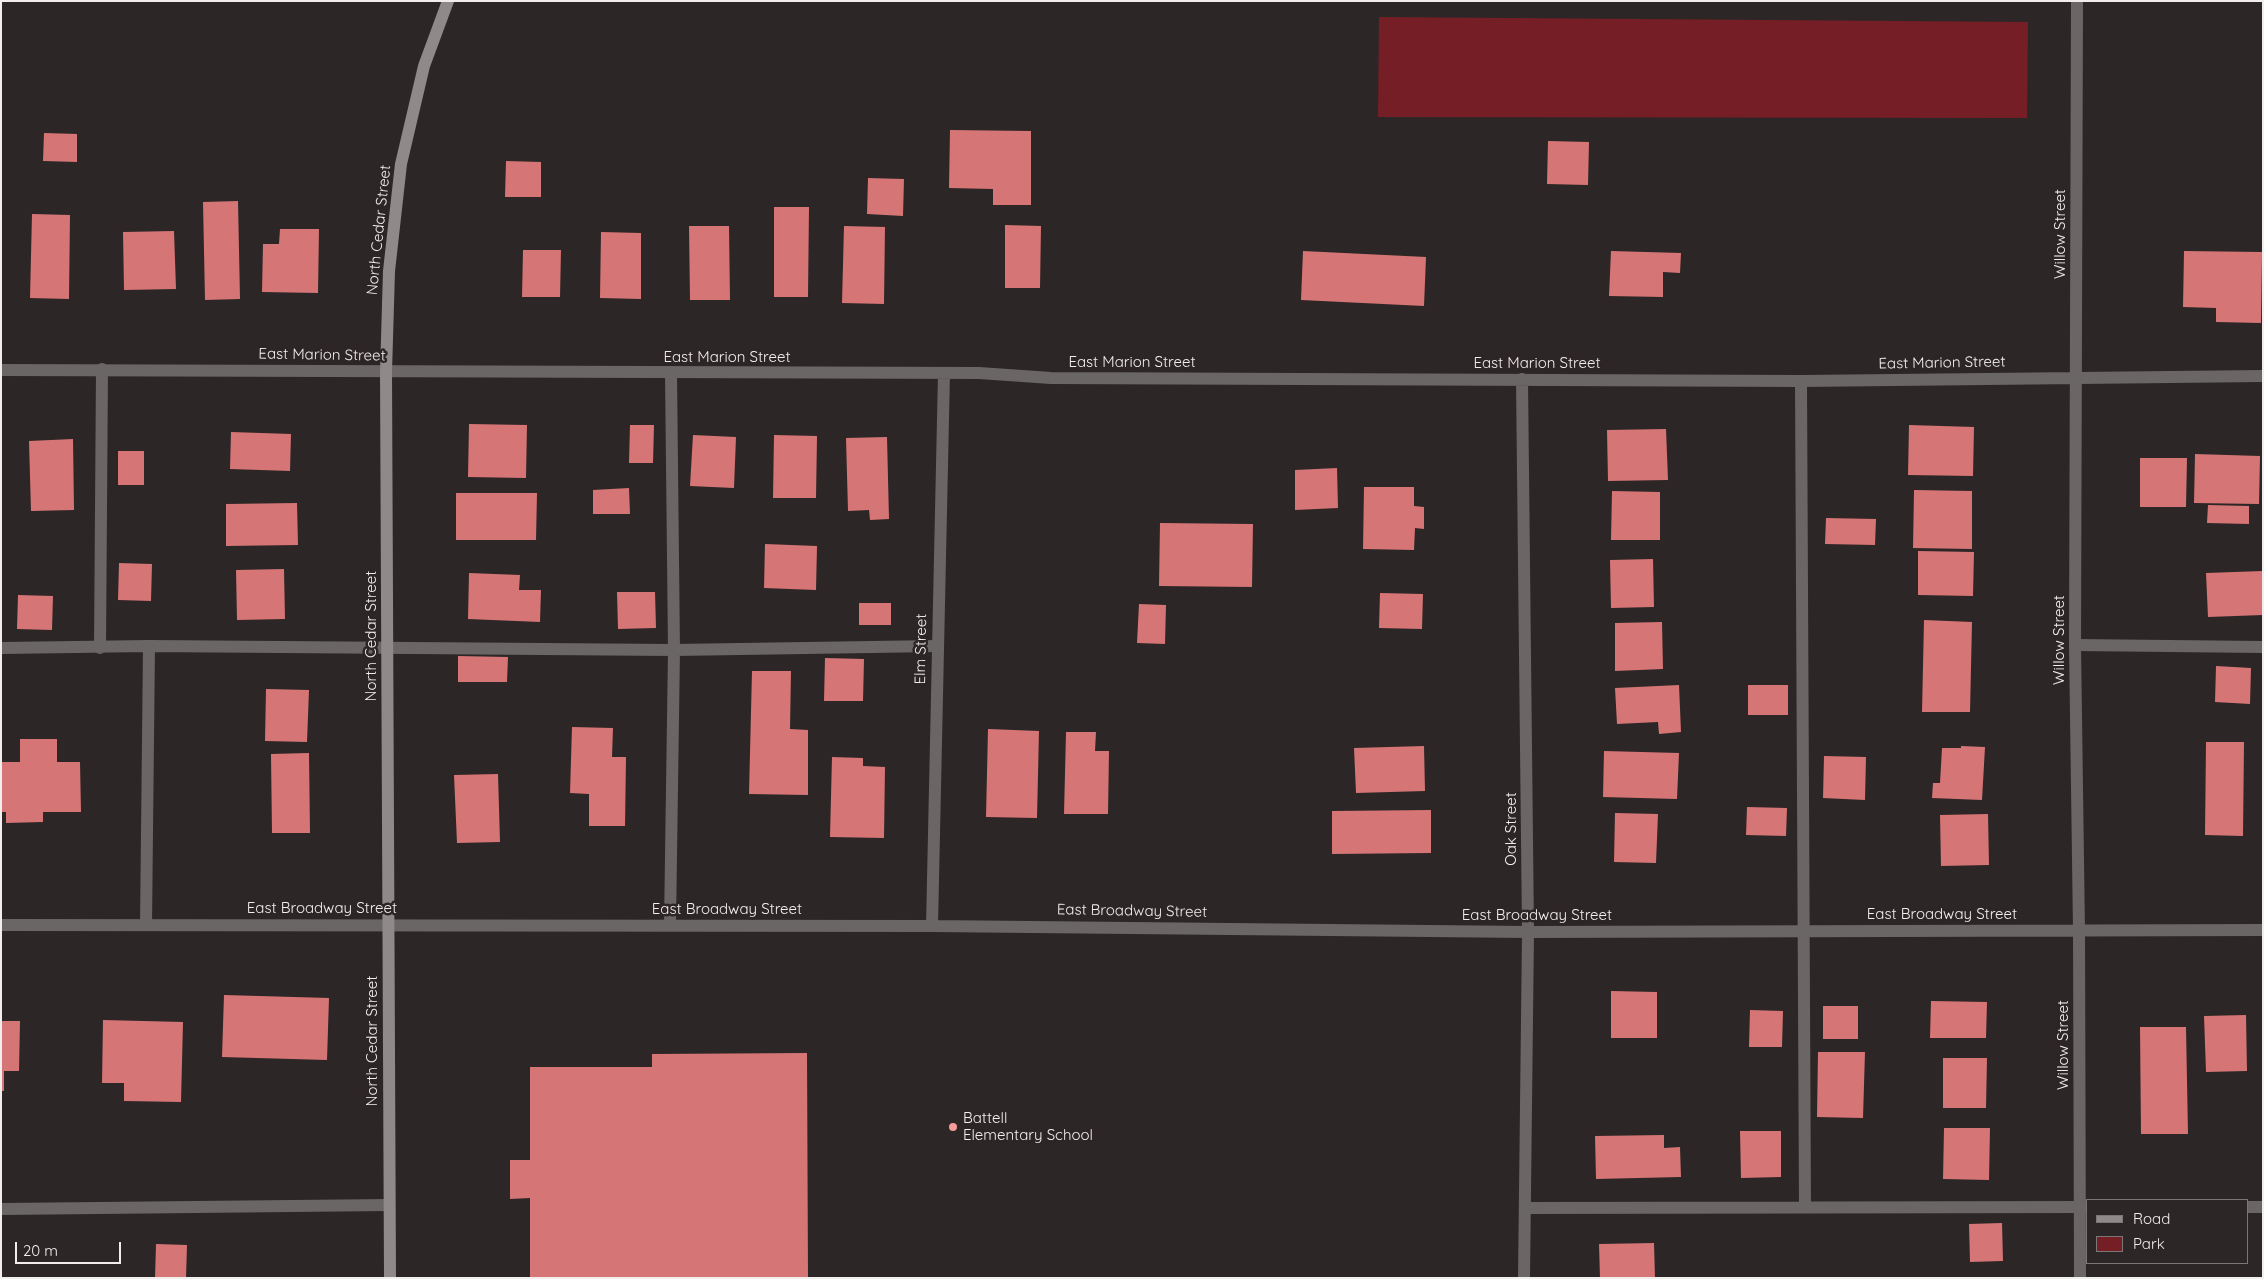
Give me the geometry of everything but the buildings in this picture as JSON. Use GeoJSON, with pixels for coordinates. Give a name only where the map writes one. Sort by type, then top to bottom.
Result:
{"type":"FeatureCollection","features":[{"type":"Feature","properties":{"kind":"street","name":"North Cedar Street"},"geometry":{"type":"LineString","coordinates":[[390,1278],[386,372],[390,271],[401,164],[424,66],[448,1]]}},
{"type":"Feature","properties":{"kind":"street","name":"Willow Street"},"geometry":{"type":"LineString","coordinates":[[2077,1],[2075,645],[2084,1207],[2080,1278]]}},
{"type":"Feature","properties":{"kind":"street"},"geometry":{"type":"LineString","coordinates":[[100,648],[102,369]]}},
{"type":"Feature","properties":{"kind":"street","name":"East Marion Street"},"geometry":{"type":"LineString","coordinates":[[1,370],[979,373],[1060,378],[1801,380],[2263,376]]}},
{"type":"Feature","properties":{"kind":"street"},"geometry":{"type":"LineString","coordinates":[[670,373],[674,650],[670,925]]}},
{"type":"Feature","properties":{"kind":"street","name":"Elm Street"},"geometry":{"type":"LineString","coordinates":[[932,926],[944,373]]}},
{"type":"Feature","properties":{"kind":"street","name":"Oak Street"},"geometry":{"type":"LineString","coordinates":[[1522,379],[1528,932],[1524,1278]]}},
{"type":"Feature","properties":{"kind":"street"},"geometry":{"type":"LineString","coordinates":[[1801,380],[1804,1208]]}},
{"type":"Feature","properties":{"kind":"street"},"geometry":{"type":"LineString","coordinates":[[2075,645],[2263,647]]}},
{"type":"Feature","properties":{"kind":"street"},"geometry":{"type":"LineString","coordinates":[[146,924],[149,646]]}},
{"type":"Feature","properties":{"kind":"street"},"geometry":{"type":"LineString","coordinates":[[1,648],[149,646],[674,650],[938,646]]}},
{"type":"Feature","properties":{"kind":"street","name":"East Broadway Street"},"geometry":{"type":"LineString","coordinates":[[1,925],[932,926],[1528,932],[2263,930]]}},
{"type":"Feature","properties":{"kind":"street"},"geometry":{"type":"LineString","coordinates":[[1,1209],[390,1204]]}},
{"type":"Feature","properties":{"kind":"street"},"geometry":{"type":"LineString","coordinates":[[1525,1208],[2084,1207]]}},
{"type":"Feature","properties":{"kind":"street"},"geometry":{"type":"LineString","coordinates":[[2249,1207],[2263,1207]]}},
{"type":"Feature","properties":{"kind":"green space"},"geometry":{"type":"Polygon","coordinates":[[[1379,17],[2028,22],[2027,118],[1378,117],[1379,17]]]}},
{"type":"Feature","properties":{"kind":"place","name":"Battell Elementary School"},"geometry":{"type":"Point","coordinates":[953,1127]}}]}
